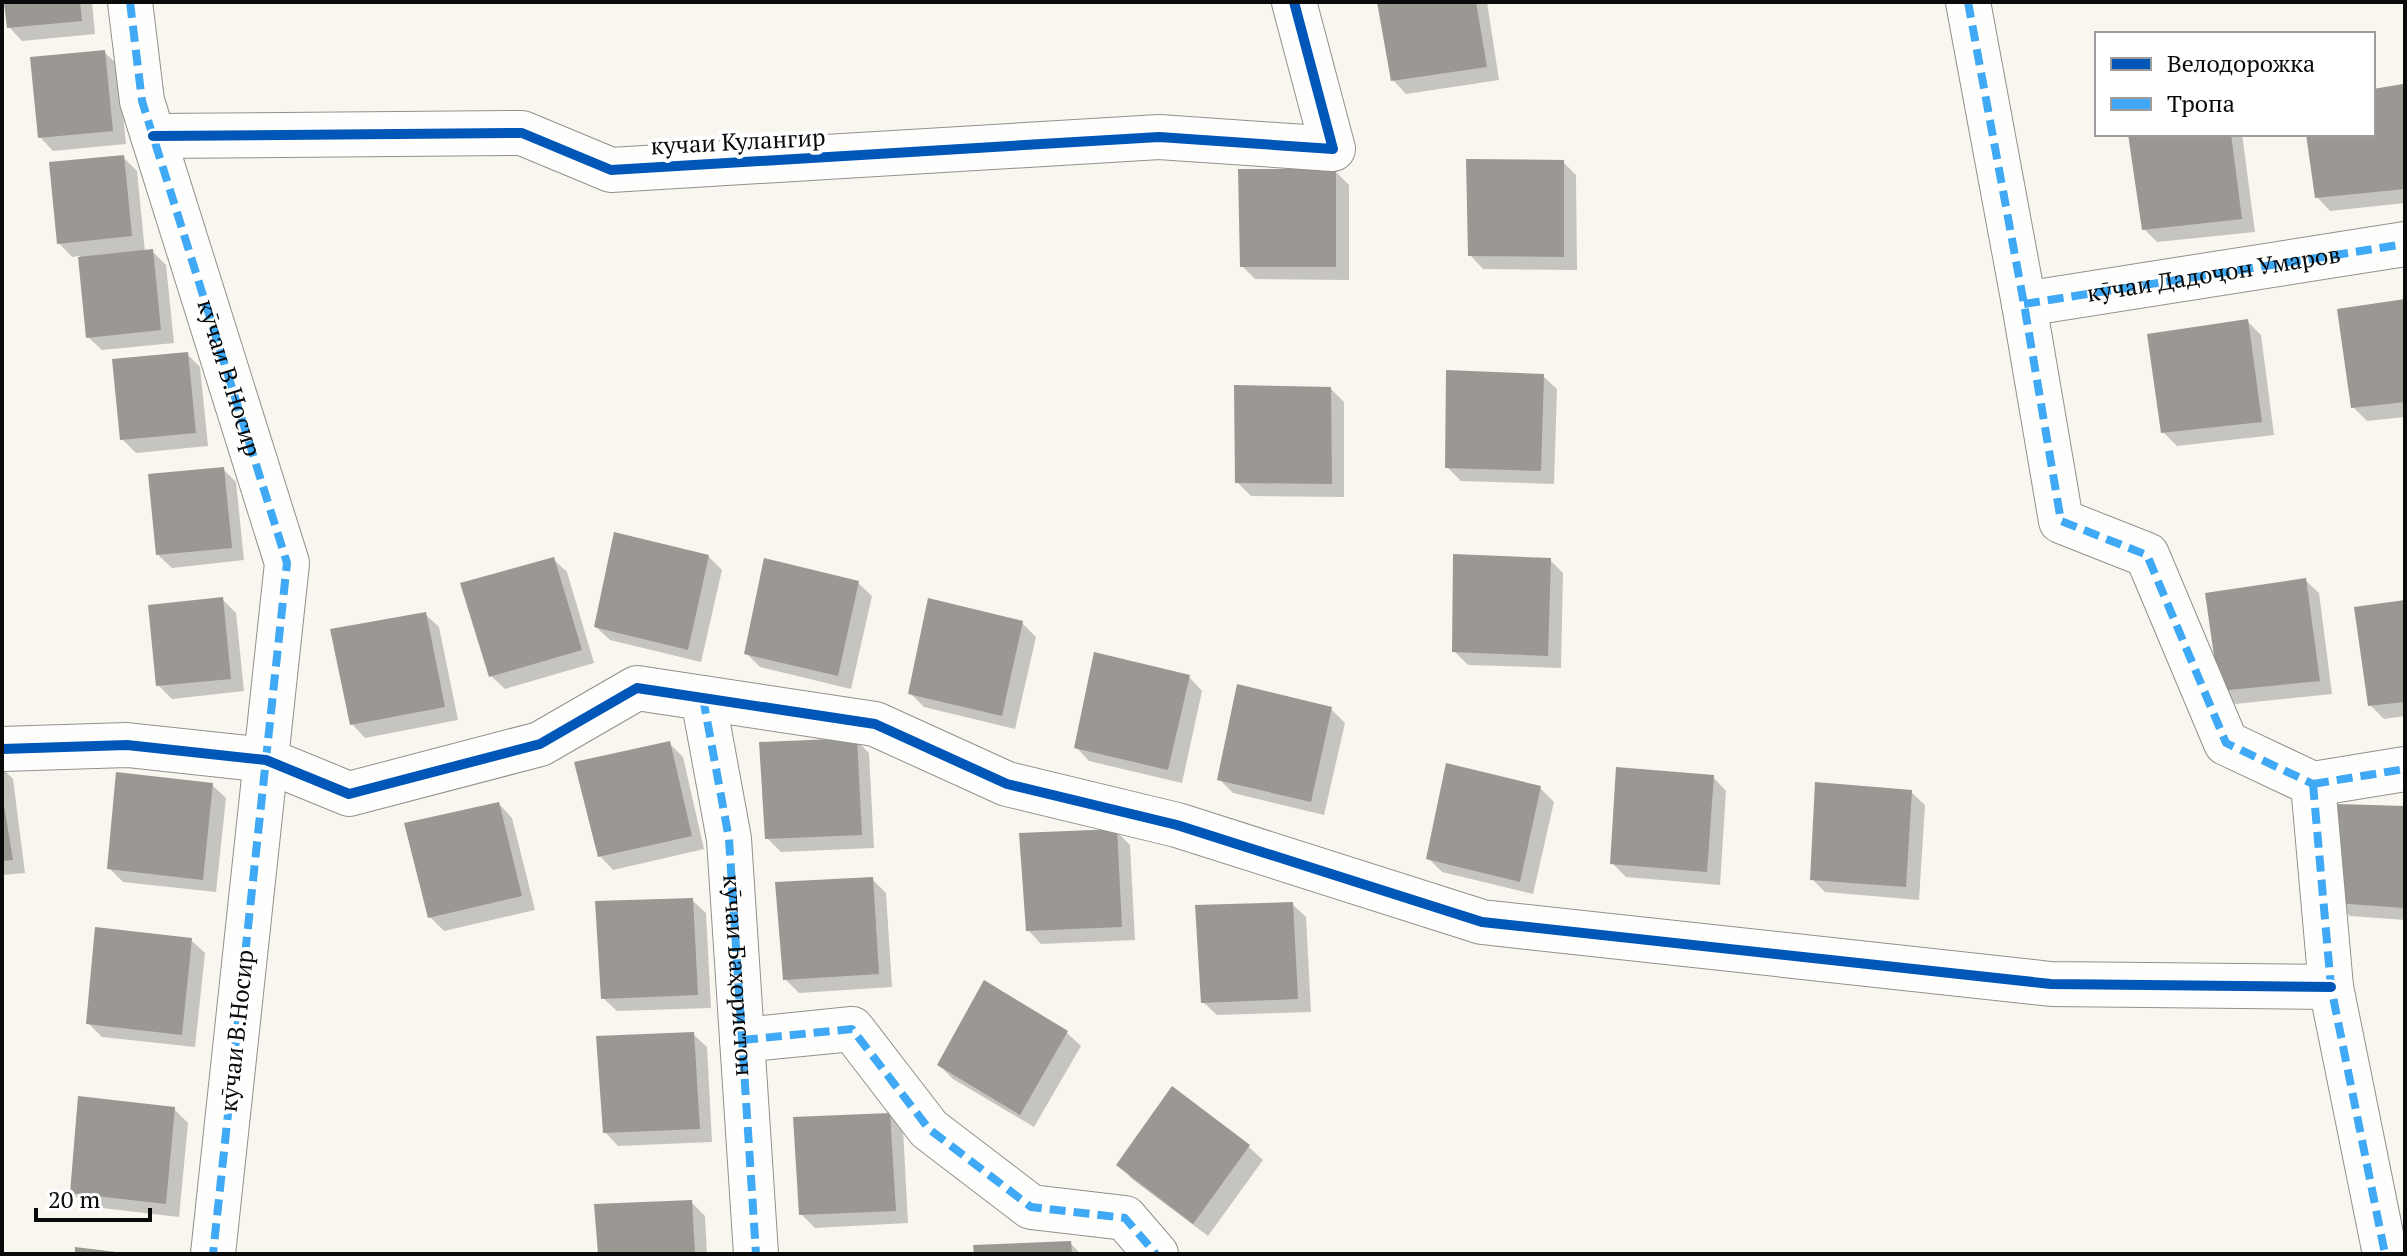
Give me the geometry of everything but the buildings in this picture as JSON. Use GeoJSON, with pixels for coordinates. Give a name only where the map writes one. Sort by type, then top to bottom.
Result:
{"type":"FeatureCollection","features":[{"type":"Feature","properties":{"kind":"street","name":"кӯчаи В.Носир"},"geometry":{"type":"LineString","coordinates":[[130,2],[142,101],[287,563],[213,1254]]}},
{"type":"Feature","properties":{"kind":"street","name":"кучаи Кулангир"},"geometry":{"type":"LineString","coordinates":[[153,136],[522,133],[611,170],[1159,137],[1333,149],[1294,2]]}},
{"type":"Feature","properties":{"kind":"street"},"geometry":{"type":"LineString","coordinates":[[1968,2],[2061,521],[2147,555],[2226,743],[2313,784],[2405,769]]}},
{"type":"Feature","properties":{"kind":"street","name":"кӯчаи Дадоҷон Умаров"},"geometry":{"type":"LineString","coordinates":[[2024,304],[2405,244]]}},
{"type":"Feature","properties":{"kind":"street"},"geometry":{"type":"LineString","coordinates":[[2,749],[127,745],[266,760],[349,794],[540,744],[637,688],[875,724],[1007,784],[1177,825],[1482,922],[2051,984],[2331,987]]}},
{"type":"Feature","properties":{"kind":"street","name":"кӯчаи Баҳористон"},"geometry":{"type":"LineString","coordinates":[[703,698],[729,839],[756,1254]]}},
{"type":"Feature","properties":{"kind":"street"},"geometry":{"type":"LineString","coordinates":[[2313,784],[2331,987],[2385,1254]]}},
{"type":"Feature","properties":{"kind":"street"},"geometry":{"type":"LineString","coordinates":[[742,1040],[852,1029],[929,1129],[1031,1207],[1125,1218],[1156,1254]]}},
{"type":"Feature","properties":{"kind":"marked path"},"geometry":{"type":"LineString","coordinates":[[130,2],[142,101],[287,563],[213,1254]]}},
{"type":"Feature","properties":{"kind":"marked path"},"geometry":{"type":"LineString","coordinates":[[1968,2],[2061,521],[2147,555],[2226,743],[2313,784]]}},
{"type":"Feature","properties":{"kind":"marked path"},"geometry":{"type":"LineString","coordinates":[[2024,304],[2405,244]]}},
{"type":"Feature","properties":{"kind":"marked path"},"geometry":{"type":"LineString","coordinates":[[703,698],[729,839],[756,1254]]}},
{"type":"Feature","properties":{"kind":"marked path"},"geometry":{"type":"LineString","coordinates":[[2313,784],[2405,769]]}},
{"type":"Feature","properties":{"kind":"marked path"},"geometry":{"type":"LineString","coordinates":[[2313,784],[2331,987],[2385,1254]]}},
{"type":"Feature","properties":{"kind":"marked path"},"geometry":{"type":"LineString","coordinates":[[742,1040],[852,1029],[929,1129],[1031,1207],[1125,1218],[1156,1254]]}},
{"type":"Feature","properties":{"kind":"cycle path"},"geometry":{"type":"LineString","coordinates":[[153,136],[522,133],[611,170],[1159,137],[1333,149],[1294,2]]}},
{"type":"Feature","properties":{"kind":"cycle path"},"geometry":{"type":"LineString","coordinates":[[2,749],[127,745],[266,760],[349,794],[540,744],[637,688],[875,724],[1007,784],[1177,825],[1482,922],[2051,984],[2331,987]]}}]}
